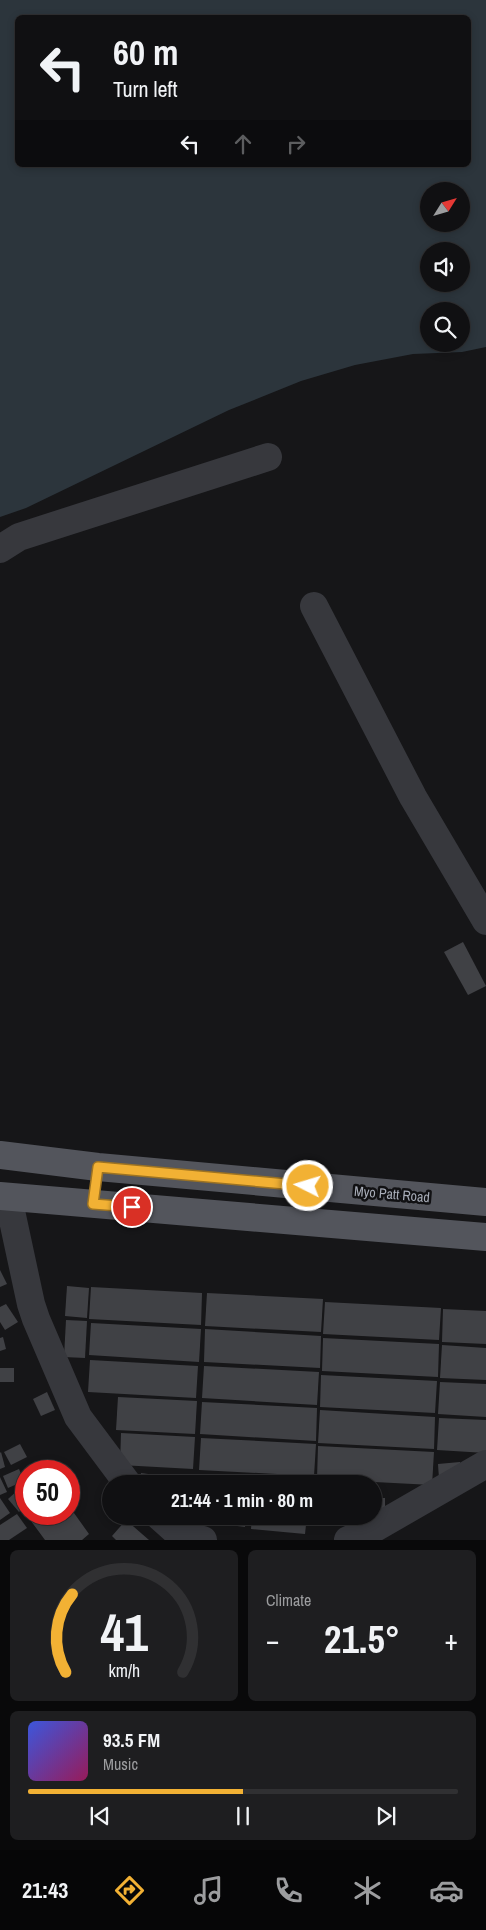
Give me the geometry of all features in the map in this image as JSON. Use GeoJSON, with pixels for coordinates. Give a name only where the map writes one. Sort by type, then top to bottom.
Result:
{"type":"FeatureCollection","features":[{"type":"Feature","properties":{"kind":"main road","name":"Myo Patt Road"},"geometry":{"type":"LineString","coordinates":[[0,1155],[98,1167],[474,1201]]}},
{"type":"Feature","properties":{"kind":"main road"},"geometry":{"type":"LineString","coordinates":[[93,1204],[98,1167]]}},
{"type":"Feature","properties":{"kind":"main road"},"geometry":{"type":"LineString","coordinates":[[4,1196],[486,1237]]}},
{"type":"Feature","properties":{"kind":"main road"},"geometry":{"type":"LineString","coordinates":[[458,1234],[474,1201]]}},
{"type":"Feature","properties":{"kind":"lane"},"geometry":{"type":"LineString","coordinates":[[0,549],[19,538],[268,457]]}},
{"type":"Feature","properties":{"kind":"lane"},"geometry":{"type":"LineString","coordinates":[[314,606],[414,797],[486,921]]}},
{"type":"Feature","properties":{"kind":"lane"},"geometry":{"type":"LineString","coordinates":[[4,1196],[36,1319],[78,1417],[121,1475]]}},
{"type":"Feature","properties":{"kind":"lane"},"geometry":{"type":"LineString","coordinates":[[348,1540],[374,1528],[486,1464]]}},
{"type":"Feature","properties":{"kind":"lane"},"geometry":{"type":"LineString","coordinates":[[169,1525],[179,1534],[203,1540]]}},
{"type":"Feature","properties":{"kind":"shaded area"},"geometry":{"type":"Polygon","coordinates":[[[0,0],[486,0],[486,347],[470,350],[470,302],[420,302],[420,352],[462,352],[413,354],[355,365],[301,381],[229,410],[26,508],[0,517],[0,0]]]}},
{"type":"Feature","properties":{"kind":"building"},"geometry":{"type":"Polygon","coordinates":[[[463,942],[486,986],[468,995],[444,952],[463,942]]]}},
{"type":"Feature","properties":{"kind":"building"},"geometry":{"type":"Polygon","coordinates":[[[0,1270],[7,1284],[0,1287],[0,1270]]]}},
{"type":"Feature","properties":{"kind":"building"},"geometry":{"type":"Polygon","coordinates":[[[67,1286],[89,1288],[87,1318],[65,1316],[67,1286]]]}},
{"type":"Feature","properties":{"kind":"building"},"geometry":{"type":"Polygon","coordinates":[[[91,1287],[202,1293],[201,1325],[89,1319],[91,1287]]]}},
{"type":"Feature","properties":{"kind":"building"},"geometry":{"type":"Polygon","coordinates":[[[207,1293],[323,1299],[321,1332],[205,1326],[207,1293]]]}},
{"type":"Feature","properties":{"kind":"building"},"geometry":{"type":"Polygon","coordinates":[[[325,1302],[441,1308],[439,1340],[323,1334],[325,1302]]]}},
{"type":"Feature","properties":{"kind":"building"},"geometry":{"type":"Polygon","coordinates":[[[6,1304],[18,1322],[5,1330],[0,1322],[0,1307],[6,1304]]]}},
{"type":"Feature","properties":{"kind":"building"},"geometry":{"type":"Polygon","coordinates":[[[443,1309],[486,1311],[486,1344],[442,1342],[443,1309]]]}},
{"type":"Feature","properties":{"kind":"building"},"geometry":{"type":"Polygon","coordinates":[[[66,1320],[87,1321],[85,1358],[64,1357],[66,1320]]]}},
{"type":"Feature","properties":{"kind":"building"},"geometry":{"type":"Polygon","coordinates":[[[91,1323],[201,1329],[199,1362],[89,1355],[91,1323]]]}},
{"type":"Feature","properties":{"kind":"building"},"geometry":{"type":"Polygon","coordinates":[[[205,1329],[321,1336],[320,1368],[204,1362],[205,1329]]]}},
{"type":"Feature","properties":{"kind":"building"},"geometry":{"type":"Polygon","coordinates":[[[3,1337],[6,1349],[0,1351],[0,1338],[3,1337]]]}},
{"type":"Feature","properties":{"kind":"building"},"geometry":{"type":"Polygon","coordinates":[[[323,1338],[439,1344],[438,1377],[322,1371],[323,1338]]]}},
{"type":"Feature","properties":{"kind":"building"},"geometry":{"type":"Polygon","coordinates":[[[442,1345],[486,1348],[486,1380],[440,1378],[442,1345]]]}},
{"type":"Feature","properties":{"kind":"building"},"geometry":{"type":"Polygon","coordinates":[[[90,1360],[198,1366],[196,1398],[88,1392],[90,1360]]]}},
{"type":"Feature","properties":{"kind":"building"},"geometry":{"type":"Polygon","coordinates":[[[204,1366],[319,1372],[317,1405],[202,1398],[204,1366]]]}},
{"type":"Feature","properties":{"kind":"building"},"geometry":{"type":"Polygon","coordinates":[[[0,1368],[14,1368],[14,1382],[0,1382],[0,1368]]]}},
{"type":"Feature","properties":{"kind":"building"},"geometry":{"type":"Polygon","coordinates":[[[321,1375],[437,1381],[435,1413],[320,1407],[321,1375]]]}},
{"type":"Feature","properties":{"kind":"building"},"geometry":{"type":"Polygon","coordinates":[[[440,1382],[486,1384],[486,1417],[438,1414],[440,1382]]]}},
{"type":"Feature","properties":{"kind":"building"},"geometry":{"type":"Polygon","coordinates":[[[47,1392],[55,1410],[41,1416],[33,1399],[47,1392]]]}},
{"type":"Feature","properties":{"kind":"building"},"geometry":{"type":"Polygon","coordinates":[[[118,1397],[197,1401],[195,1434],[116,1430],[118,1397]]]}},
{"type":"Feature","properties":{"kind":"building"},"geometry":{"type":"Polygon","coordinates":[[[202,1402],[317,1408],[316,1441],[200,1434],[202,1402]]]}},
{"type":"Feature","properties":{"kind":"building"},"geometry":{"type":"Polygon","coordinates":[[[320,1410],[435,1417],[434,1449],[318,1443],[320,1410]]]}},
{"type":"Feature","properties":{"kind":"building"},"geometry":{"type":"Polygon","coordinates":[[[439,1418],[486,1420],[486,1453],[437,1450],[439,1418]]]}},
{"type":"Feature","properties":{"kind":"building"},"geometry":{"type":"Polygon","coordinates":[[[121,1433],[195,1437],[193,1469],[120,1465],[121,1433]]]}},
{"type":"Feature","properties":{"kind":"building"},"geometry":{"type":"Polygon","coordinates":[[[201,1438],[316,1444],[314,1475],[199,1470],[201,1438]]]}},
{"type":"Feature","properties":{"kind":"building"},"geometry":{"type":"Polygon","coordinates":[[[20,1444],[27,1457],[15,1460],[15,1463],[11,1465],[4,1452],[20,1444]]]}},
{"type":"Feature","properties":{"kind":"building"},"geometry":{"type":"Polygon","coordinates":[[[318,1446],[434,1452],[432,1485],[382,1482],[382,1475],[317,1475],[318,1446]]]}},
{"type":"Feature","properties":{"kind":"building"},"geometry":{"type":"Polygon","coordinates":[[[0,1453],[5,1467],[0,1469],[0,1453]]]}},
{"type":"Feature","properties":{"kind":"building"},"geometry":{"type":"Polygon","coordinates":[[[460,1462],[461,1477],[439,1479],[438,1464],[460,1462]]]}},
{"type":"Feature","properties":{"kind":"building"},"geometry":{"type":"Polygon","coordinates":[[[15,1471],[15,1485],[8,1488],[3,1476],[15,1471]]]}},
{"type":"Feature","properties":{"kind":"building"},"geometry":{"type":"Polygon","coordinates":[[[0,1477],[7,1492],[0,1495],[0,1477]]]}},
{"type":"Feature","properties":{"kind":"building"},"geometry":{"type":"Polygon","coordinates":[[[15,1493],[15,1507],[8,1499],[15,1493]]]}},
{"type":"Feature","properties":{"kind":"building"},"geometry":{"type":"Polygon","coordinates":[[[0,1498],[10,1513],[0,1520],[0,1498]]]}},
{"type":"Feature","properties":{"kind":"building"},"geometry":{"type":"Polygon","coordinates":[[[382,1498],[385,1498],[385,1517],[382,1517],[382,1498]]]}},
{"type":"Feature","properties":{"kind":"building"},"geometry":{"type":"Polygon","coordinates":[[[15,1515],[15,1525],[25,1525],[27,1528],[9,1540],[0,1540],[0,1525],[15,1515]]]}},
{"type":"Feature","properties":{"kind":"building"},"geometry":{"type":"Polygon","coordinates":[[[80,1521],[89,1534],[82,1540],[45,1540],[34,1525],[80,1525],[80,1521]]]}},
{"type":"Feature","properties":{"kind":"building"},"geometry":{"type":"Polygon","coordinates":[[[122,1525],[132,1525],[149,1540],[116,1540],[112,1536],[122,1525]]]}},
{"type":"Feature","properties":{"kind":"building"},"geometry":{"type":"Polygon","coordinates":[[[229,1525],[245,1525],[245,1527],[229,1525]]]}},
{"type":"Feature","properties":{"kind":"building"},"geometry":{"type":"Polygon","coordinates":[[[251,1525],[306,1525],[305,1534],[251,1529],[251,1525]]]}},
{"type":"Feature","properties":{"kind":"route"},"geometry":{"type":"LineString","coordinates":[[132,1207],[93,1204],[98,1167],[308,1186]]}}]}
